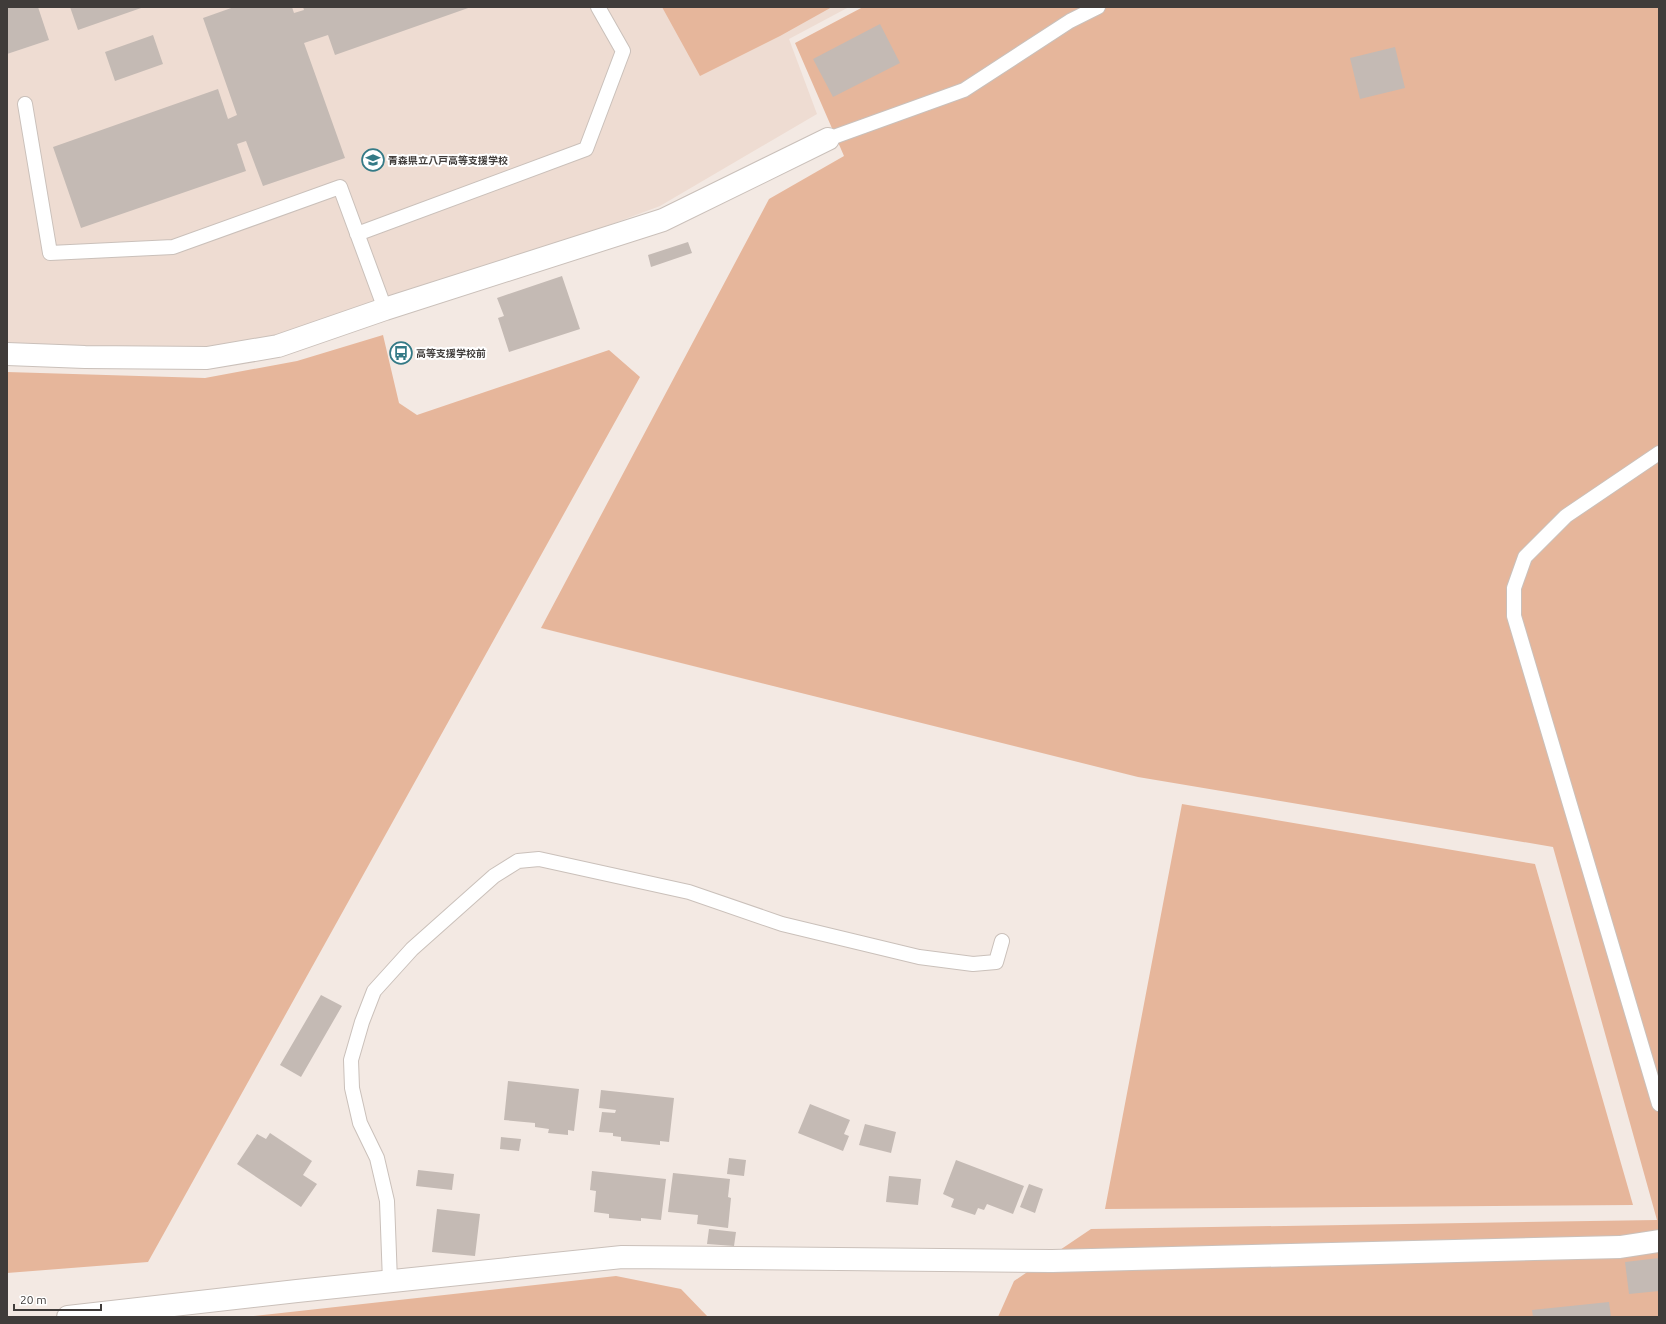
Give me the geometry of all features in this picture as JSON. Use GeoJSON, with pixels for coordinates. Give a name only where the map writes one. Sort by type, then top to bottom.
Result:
{"type":"FeatureCollection","features":[{"type":"Feature","properties":{"kind":"street"},"geometry":{"type":"LineString","coordinates":[[7,354],[85,357],[206,358],[278,346],[385,309],[663,220],[828,139]]}},
{"type":"Feature","properties":{"kind":"street"},"geometry":{"type":"LineString","coordinates":[[68,1317],[390,1281],[622,1258],[1052,1261],[1620,1247],[1659,1241]]}},
{"type":"Feature","properties":{"kind":"lane"},"geometry":{"type":"LineString","coordinates":[[357,234],[586,149],[623,51],[598,7]]}},
{"type":"Feature","properties":{"kind":"lane"},"geometry":{"type":"LineString","coordinates":[[828,139],[964,90],[1070,21],[1098,7]]}},
{"type":"Feature","properties":{"kind":"lane"},"geometry":{"type":"LineString","coordinates":[[25,104],[50,252],[173,247],[340,187],[385,309]]}},
{"type":"Feature","properties":{"kind":"lane"},"geometry":{"type":"LineString","coordinates":[[1659,453],[1566,516],[1525,558],[1514,588],[1514,616],[1659,1104]]}},
{"type":"Feature","properties":{"kind":"lane"},"geometry":{"type":"LineString","coordinates":[[390,1281],[387,1202],[377,1158],[360,1123],[352,1088],[351,1060],[362,1022],[374,991],[412,949],[494,876],[518,861],[539,859],[681,890],[782,924],[919,957],[973,964],[996,962],[1002,941]]}},
{"type":"Feature","properties":{"kind":"shaded area","name":"青森県立八戸高等支援学校"},"geometry":{"type":"Polygon","coordinates":[[[7,7],[849,7],[789,39],[817,114],[660,206],[385,309],[278,346],[7,354],[7,7]]]}},
{"type":"Feature","properties":{"kind":"shaded area"},"geometry":{"type":"Polygon","coordinates":[[[662,7],[832,7],[780,36],[700,76],[662,7]]]}},
{"type":"Feature","properties":{"kind":"shaded area"},"geometry":{"type":"Polygon","coordinates":[[[863,7],[1659,7],[1659,1317],[998,1317],[1014,1281],[1091,1229],[1657,1220],[1553,847],[1138,777],[541,628],[769,199],[844,156],[795,43],[863,7]]]}},
{"type":"Feature","properties":{"kind":"shaded area"},"geometry":{"type":"Polygon","coordinates":[[[383,335],[399,403],[417,415],[609,350],[640,377],[148,1262],[7,1273],[7,372],[205,378],[297,361],[383,335]]]}},
{"type":"Feature","properties":{"kind":"shaded area"},"geometry":{"type":"Polygon","coordinates":[[[1182,804],[1535,864],[1633,1205],[1105,1209],[1182,804]]]}},
{"type":"Feature","properties":{"kind":"shaded area"},"geometry":{"type":"Polygon","coordinates":[[[616,1276],[681,1289],[708,1317],[244,1317],[616,1276]]]}},
{"type":"Feature","properties":{"kind":"building"},"geometry":{"type":"Polygon","coordinates":[[[7,7],[38,7],[49,40],[7,54],[7,7]]]}},
{"type":"Feature","properties":{"kind":"building"},"geometry":{"type":"Polygon","coordinates":[[[70,7],[144,7],[78,30],[70,7]]]}},
{"type":"Feature","properties":{"kind":"building"},"geometry":{"type":"Polygon","coordinates":[[[234,7],[292,7],[294,13],[304,10],[303,7],[471,7],[335,55],[328,35],[304,43],[345,158],[263,186],[246,141],[237,144],[246,171],[81,228],[53,147],[218,89],[228,119],[237,115],[203,18],[234,7]]]}},
{"type":"Feature","properties":{"kind":"building"},"geometry":{"type":"Polygon","coordinates":[[[880,24],[900,63],[833,97],[813,59],[880,24]]]}},
{"type":"Feature","properties":{"kind":"building"},"geometry":{"type":"Polygon","coordinates":[[[153,35],[163,64],[115,81],[105,52],[153,35]]]}},
{"type":"Feature","properties":{"kind":"building"},"geometry":{"type":"Polygon","coordinates":[[[1395,47],[1405,88],[1360,99],[1350,58],[1395,47]]]}},
{"type":"Feature","properties":{"kind":"building"},"geometry":{"type":"Polygon","coordinates":[[[688,242],[692,253],[651,267],[648,255],[688,242]]]}},
{"type":"Feature","properties":{"kind":"building"},"geometry":{"type":"Polygon","coordinates":[[[562,276],[580,329],[509,352],[498,318],[504,316],[497,298],[562,276]]]}},
{"type":"Feature","properties":{"kind":"building"},"geometry":{"type":"Polygon","coordinates":[[[321,995],[342,1006],[301,1077],[280,1065],[321,995]]]}},
{"type":"Feature","properties":{"kind":"building"},"geometry":{"type":"Polygon","coordinates":[[[508,1081],[579,1089],[574,1131],[568,1130],[568,1135],[548,1133],[549,1129],[535,1127],[535,1123],[504,1120],[508,1081]]]}},
{"type":"Feature","properties":{"kind":"building"},"geometry":{"type":"Polygon","coordinates":[[[601,1090],[674,1098],[669,1142],[660,1141],[660,1145],[621,1141],[621,1137],[613,1136],[613,1133],[599,1132],[602,1112],[615,1113],[616,1110],[599,1108],[601,1090]]]}},
{"type":"Feature","properties":{"kind":"building"},"geometry":{"type":"Polygon","coordinates":[[[810,1104],[850,1120],[844,1134],[849,1136],[843,1151],[798,1133],[810,1104]]]}},
{"type":"Feature","properties":{"kind":"building"},"geometry":{"type":"Polygon","coordinates":[[[865,1124],[896,1132],[891,1153],[859,1145],[865,1124]]]}},
{"type":"Feature","properties":{"kind":"building"},"geometry":{"type":"Polygon","coordinates":[[[270,1133],[312,1161],[303,1175],[317,1184],[301,1207],[237,1164],[257,1134],[266,1139],[270,1133]]]}},
{"type":"Feature","properties":{"kind":"building"},"geometry":{"type":"Polygon","coordinates":[[[501,1137],[521,1139],[519,1151],[500,1149],[501,1137]]]}},
{"type":"Feature","properties":{"kind":"building"},"geometry":{"type":"Polygon","coordinates":[[[729,1158],[746,1160],[744,1176],[727,1174],[729,1158]]]}},
{"type":"Feature","properties":{"kind":"building"},"geometry":{"type":"Polygon","coordinates":[[[956,1160],[1024,1186],[1013,1214],[987,1204],[984,1210],[978,1208],[975,1215],[951,1207],[954,1199],[943,1194],[956,1160]]]}},
{"type":"Feature","properties":{"kind":"building"},"geometry":{"type":"Polygon","coordinates":[[[418,1170],[454,1174],[452,1190],[416,1186],[418,1170]]]}},
{"type":"Feature","properties":{"kind":"building"},"geometry":{"type":"Polygon","coordinates":[[[592,1171],[666,1179],[661,1220],[641,1218],[641,1221],[609,1218],[609,1214],[594,1212],[596,1191],[590,1190],[592,1171]]]}},
{"type":"Feature","properties":{"kind":"building"},"geometry":{"type":"Polygon","coordinates":[[[673,1173],[730,1179],[728,1197],[731,1198],[728,1228],[697,1224],[698,1215],[668,1212],[673,1173]]]}},
{"type":"Feature","properties":{"kind":"building"},"geometry":{"type":"Polygon","coordinates":[[[889,1176],[921,1179],[918,1205],[886,1202],[889,1176]]]}},
{"type":"Feature","properties":{"kind":"building"},"geometry":{"type":"Polygon","coordinates":[[[1029,1184],[1043,1189],[1035,1213],[1020,1207],[1029,1184]]]}},
{"type":"Feature","properties":{"kind":"building"},"geometry":{"type":"Polygon","coordinates":[[[437,1209],[480,1214],[475,1256],[432,1252],[437,1209]]]}},
{"type":"Feature","properties":{"kind":"building"},"geometry":{"type":"Polygon","coordinates":[[[709,1229],[736,1232],[734,1246],[707,1244],[709,1229]]]}},
{"type":"Feature","properties":{"kind":"building"},"geometry":{"type":"Polygon","coordinates":[[[1659,1258],[1659,1291],[1629,1294],[1625,1262],[1659,1258]]]}},
{"type":"Feature","properties":{"kind":"building"},"geometry":{"type":"Polygon","coordinates":[[[1609,1302],[1611,1317],[1533,1317],[1532,1310],[1609,1302]]]}},
{"type":"Feature","properties":{"kind":"place","name":"青森県立八戸高等支援学校"},"geometry":{"type":"Point","coordinates":[373,160]}},
{"type":"Feature","properties":{"kind":"place","name":"高等支援学校前"},"geometry":{"type":"Point","coordinates":[401,353]}}]}
